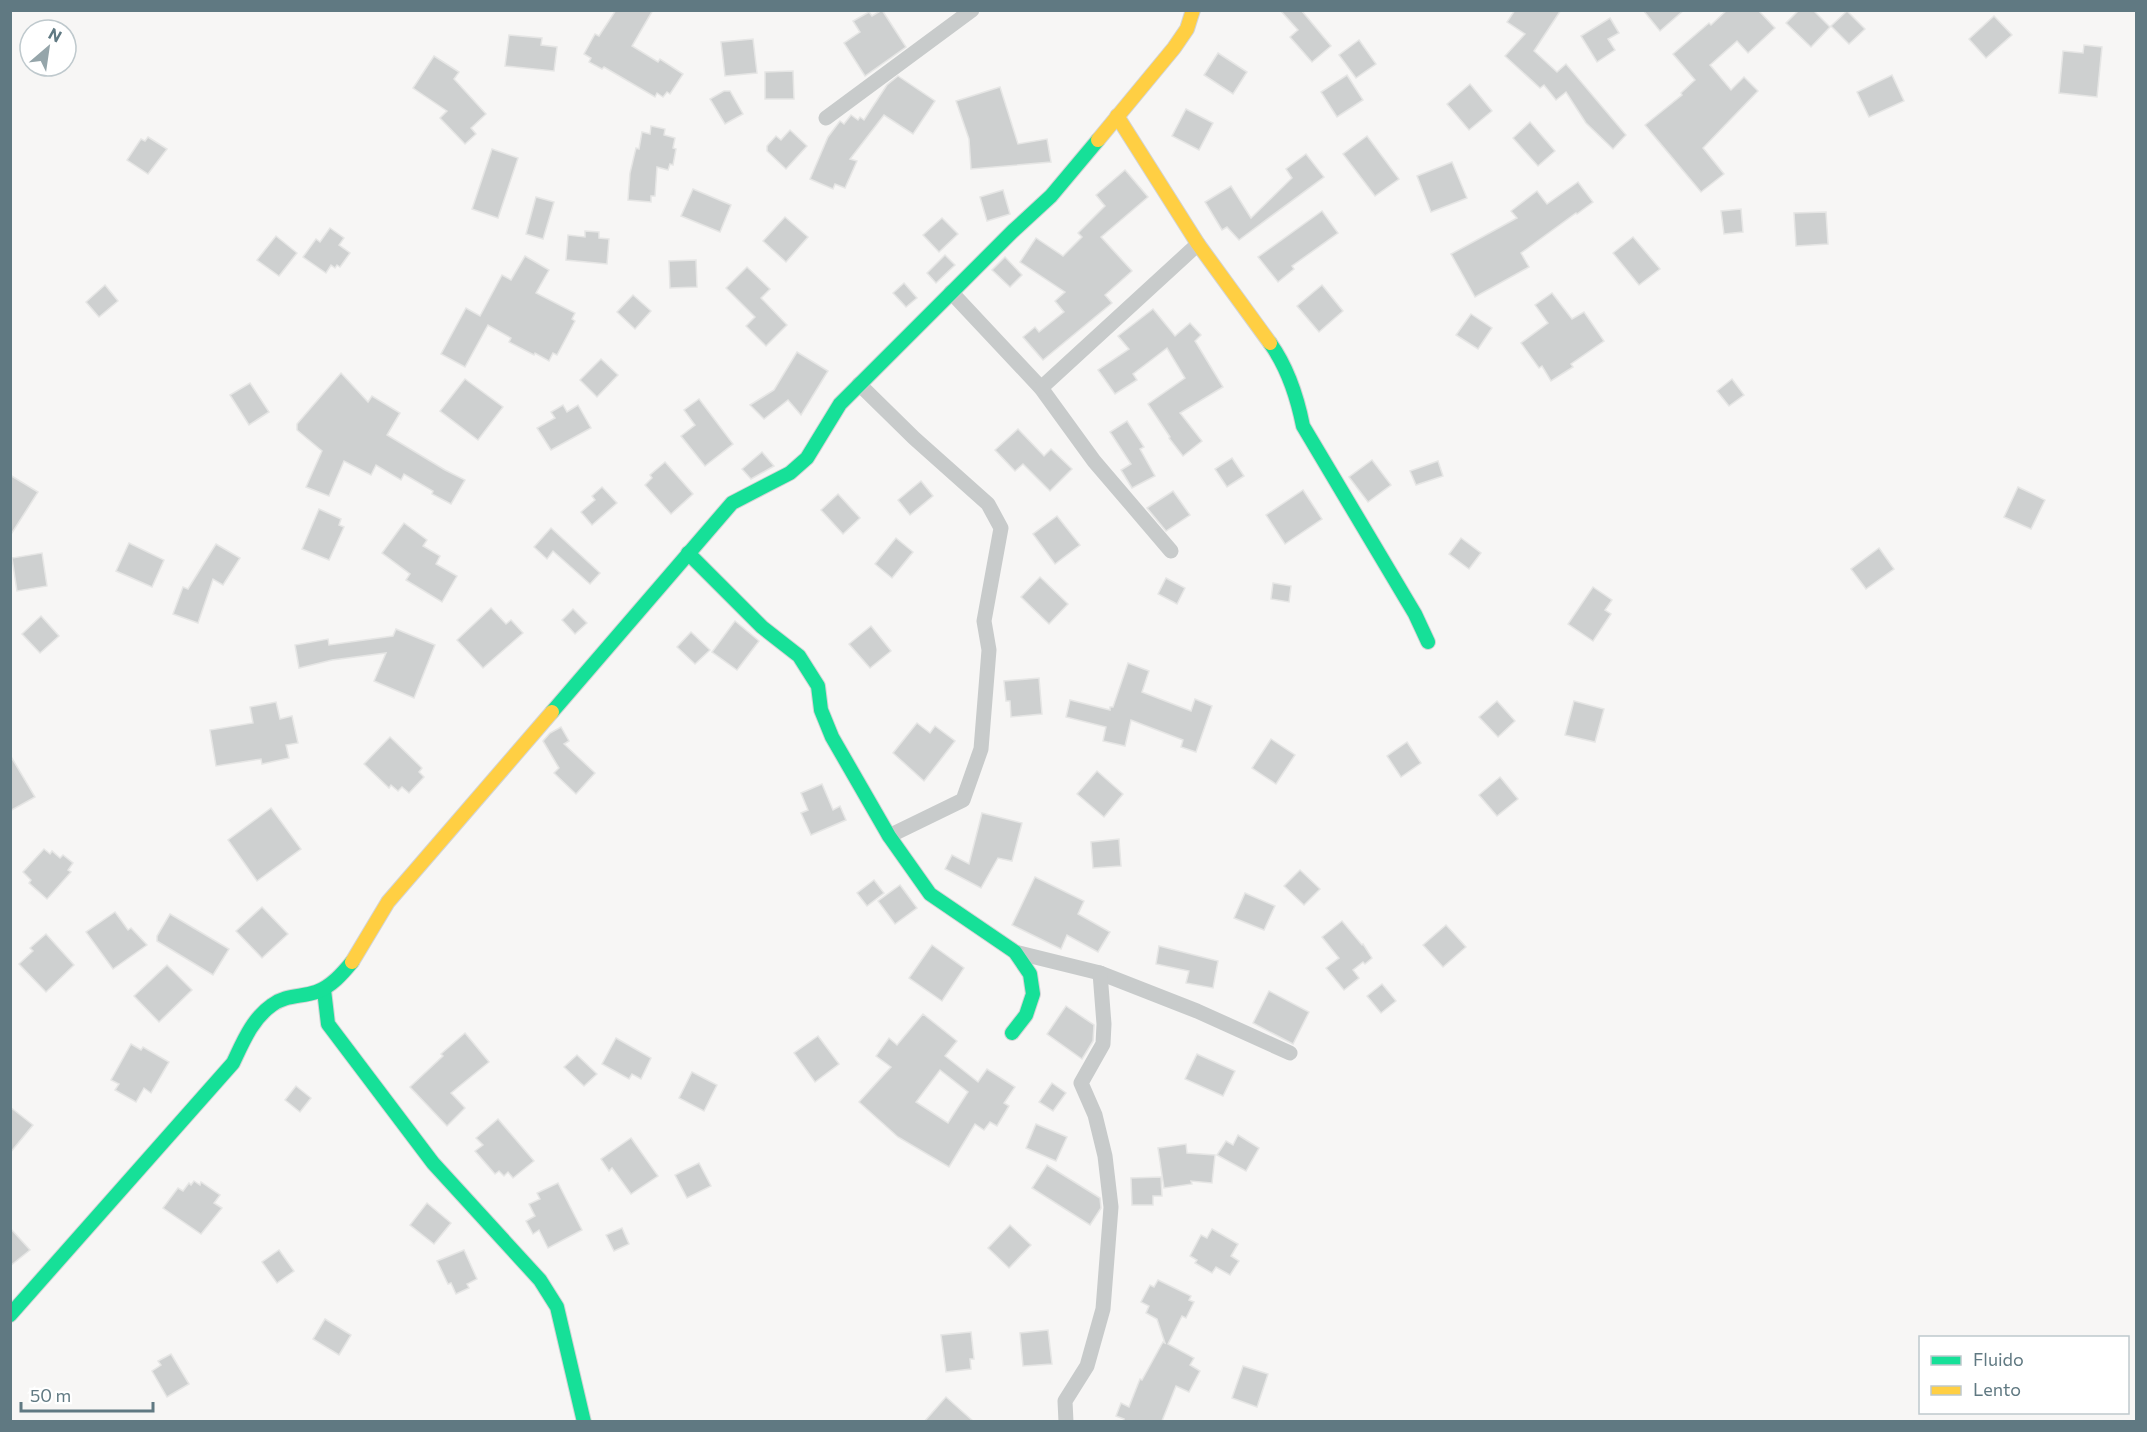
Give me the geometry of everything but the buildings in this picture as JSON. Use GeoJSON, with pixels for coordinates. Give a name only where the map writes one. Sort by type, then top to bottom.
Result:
{"type":"FeatureCollection","features":[{"type":"Feature","properties":{"kind":"street"},"geometry":{"type":"LineString","coordinates":[[826,118],[972,10]]}},
{"type":"Feature","properties":{"kind":"street"},"geometry":{"type":"LineString","coordinates":[[10,1315],[233,1063],[246,1036],[262,1012],[282,999],[324,990],[342,975],[361,950],[388,902],[732,503],[790,473],[807,458],[840,404],[951,292],[1051,196],[1174,48],[1187,29],[1193,10]]}},
{"type":"Feature","properties":{"kind":"street"},"geometry":{"type":"LineString","coordinates":[[1117,116],[1198,244],[1282,359],[1298,401],[1303,426],[1415,614],[1428,642]]}},
{"type":"Feature","properties":{"kind":"street"},"geometry":{"type":"LineString","coordinates":[[1041,388],[1198,244]]}},
{"type":"Feature","properties":{"kind":"street"},"geometry":{"type":"LineString","coordinates":[[951,292],[1041,388],[1094,461],[1171,551]]}},
{"type":"Feature","properties":{"kind":"street"},"geometry":{"type":"LineString","coordinates":[[859,384],[914,438],[988,504],[1002,528],[984,621],[989,650],[981,749],[963,800],[889,836]]}},
{"type":"Feature","properties":{"kind":"street"},"geometry":{"type":"LineString","coordinates":[[688,552],[762,627],[799,656],[818,686],[821,710],[832,737],[889,836],[930,894],[1015,952],[1030,974],[1033,994],[1026,1015],[1012,1033]]}},
{"type":"Feature","properties":{"kind":"street"},"geometry":{"type":"LineString","coordinates":[[1015,952],[1100,972],[1197,1011],[1290,1053]]}},
{"type":"Feature","properties":{"kind":"street"},"geometry":{"type":"LineString","coordinates":[[1066,1422],[1065,1401],[1087,1366],[1103,1309],[1111,1207],[1106,1156],[1095,1115],[1080,1083],[1103,1044],[1104,1024],[1100,972]]}},
{"type":"Feature","properties":{"kind":"street"},"geometry":{"type":"LineString","coordinates":[[324,990],[328,1024],[433,1163],[540,1280],[557,1307],[584,1422]]}},
{"type":"Feature","properties":{"kind":"traffic: fast"},"geometry":{"type":"LineString","coordinates":[[552,712],[732,503],[790,473],[807,458],[840,404],[1051,196],[1098,140]]}},
{"type":"Feature","properties":{"kind":"traffic: fast"},"geometry":{"type":"LineString","coordinates":[[1270,343],[1291,383],[1303,426],[1415,614],[1428,642]]}},
{"type":"Feature","properties":{"kind":"traffic: fast"},"geometry":{"type":"LineString","coordinates":[[688,553],[762,627],[799,656],[818,686],[821,710],[832,737],[889,836],[930,894],[1015,952],[1030,974],[1033,994],[1026,1015],[1012,1033]]}},
{"type":"Feature","properties":{"kind":"traffic: fast"},"geometry":{"type":"LineString","coordinates":[[10,1315],[233,1063],[249,1031],[259,1017],[282,999],[310,994],[327,987],[352,962]]}},
{"type":"Feature","properties":{"kind":"traffic: fast"},"geometry":{"type":"LineString","coordinates":[[324,990],[328,1024],[433,1163],[540,1280],[557,1307],[584,1422]]}},
{"type":"Feature","properties":{"kind":"traffic: slow"},"geometry":{"type":"LineString","coordinates":[[1098,140],[1174,48],[1187,29],[1193,10]]}},
{"type":"Feature","properties":{"kind":"traffic: slow"},"geometry":{"type":"LineString","coordinates":[[1117,116],[1198,244],[1270,343]]}},
{"type":"Feature","properties":{"kind":"traffic: slow"},"geometry":{"type":"LineString","coordinates":[[352,962],[388,902],[552,712]]}}]}
